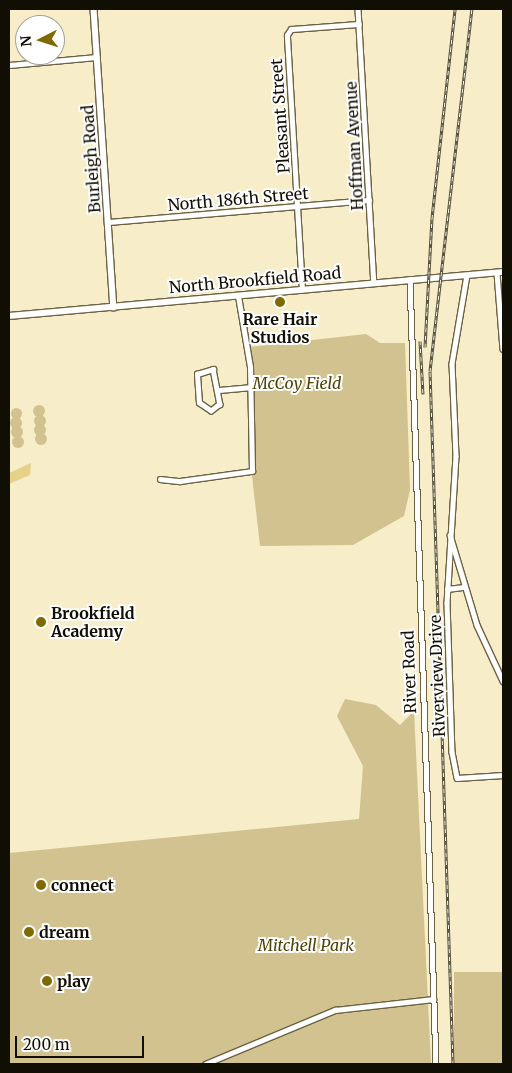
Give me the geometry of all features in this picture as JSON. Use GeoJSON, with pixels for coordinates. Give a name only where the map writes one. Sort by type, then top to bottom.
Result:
{"type":"FeatureCollection","features":[{"type":"Feature","properties":{"kind":"street","name":"Burleigh Road"},"geometry":{"type":"LineString","coordinates":[[94,9],[114,307]]}},
{"type":"Feature","properties":{"kind":"street","name":"Hoffman Avenue"},"geometry":{"type":"LineString","coordinates":[[358,9],[374,283]]}},
{"type":"Feature","properties":{"kind":"street","name":"Pleasant Street"},"geometry":{"type":"LineString","coordinates":[[302,290],[288,30],[360,24]]}},
{"type":"Feature","properties":{"kind":"street"},"geometry":{"type":"LineString","coordinates":[[9,65],[98,57]]}},
{"type":"Feature","properties":{"kind":"street","name":"North 186th Street"},"geometry":{"type":"LineString","coordinates":[[108,222],[369,200]]}},
{"type":"Feature","properties":{"kind":"street"},"geometry":{"type":"LineString","coordinates":[[500,273],[503,349]]}},
{"type":"Feature","properties":{"kind":"street","name":"North Brookfield Road"},"geometry":{"type":"LineString","coordinates":[[9,316],[410,279],[500,273]]}},
{"type":"Feature","properties":{"kind":"street","name":"Riverview Drive"},"geometry":{"type":"LineString","coordinates":[[467,275],[452,357],[456,456],[447,589],[454,772],[457,778],[468,780],[503,775]]}},
{"type":"Feature","properties":{"kind":"street","name":"River Road"},"geometry":{"type":"LineString","coordinates":[[410,279],[436,1064]]}},
{"type":"Feature","properties":{"kind":"street"},"geometry":{"type":"LineString","coordinates":[[160,479],[251,473],[252,387],[238,296]]}},
{"type":"Feature","properties":{"kind":"street"},"geometry":{"type":"LineString","coordinates":[[215,370],[219,390],[218,408],[200,407],[199,371],[215,370]]}},
{"type":"Feature","properties":{"kind":"street"},"geometry":{"type":"LineString","coordinates":[[219,390],[252,387]]}},
{"type":"Feature","properties":{"kind":"street","name":"Riverview Drive"},"geometry":{"type":"LineString","coordinates":[[450,525],[464,587],[503,681]]}},
{"type":"Feature","properties":{"kind":"street"},"geometry":{"type":"LineString","coordinates":[[447,589],[464,587]]}},
{"type":"Feature","properties":{"kind":"street"},"geometry":{"type":"LineString","coordinates":[[205,1064],[334,1010],[433,999]]}},
{"type":"Feature","properties":{"kind":"green space","name":"McCoy Field"},"geometry":{"type":"Polygon","coordinates":[[[366,334],[380,343],[405,343],[410,490],[404,516],[353,545],[260,546],[252,476],[249,347],[366,334]]]}},
{"type":"Feature","properties":{"kind":"green space"},"geometry":{"type":"Polygon","coordinates":[[[39,405],[45,411],[39,417],[33,411],[39,405]]]}},
{"type":"Feature","properties":{"kind":"green space"},"geometry":{"type":"Polygon","coordinates":[[[16,407],[22,413],[16,419],[10,413],[16,407]]]}},
{"type":"Feature","properties":{"kind":"green space"},"geometry":{"type":"Polygon","coordinates":[[[40,415],[46,421],[40,427],[34,421],[40,415]]]}},
{"type":"Feature","properties":{"kind":"green space"},"geometry":{"type":"Polygon","coordinates":[[[16,417],[22,423],[16,429],[10,423],[16,417]]]}},
{"type":"Feature","properties":{"kind":"green space"},"geometry":{"type":"Polygon","coordinates":[[[40,424],[46,430],[40,436],[34,430],[40,424]]]}},
{"type":"Feature","properties":{"kind":"green space"},"geometry":{"type":"Polygon","coordinates":[[[17,426],[23,432],[17,438],[11,432],[17,426]]]}},
{"type":"Feature","properties":{"kind":"green space"},"geometry":{"type":"Polygon","coordinates":[[[41,433],[47,439],[41,445],[35,439],[41,433]]]}},
{"type":"Feature","properties":{"kind":"green space"},"geometry":{"type":"Polygon","coordinates":[[[18,436],[24,442],[18,448],[12,442],[18,436]]]}},
{"type":"Feature","properties":{"kind":"green space","name":"Mitchell Park"},"geometry":{"type":"Polygon","coordinates":[[[345,699],[376,705],[400,725],[414,711],[431,1064],[9,1064],[9,853],[359,819],[363,766],[337,716],[345,699]]]}},
{"type":"Feature","properties":{"kind":"green space"},"geometry":{"type":"Polygon","coordinates":[[[454,972],[503,972],[503,1064],[454,1064],[454,972]]]}},
{"type":"Feature","properties":{"kind":"shaded area"},"geometry":{"type":"Polygon","coordinates":[[[31,463],[30,475],[9,484],[9,473],[31,463]]]}},
{"type":"Feature","properties":{"kind":"railway"},"geometry":{"type":"LineString","coordinates":[[425,347],[432,218],[455,9]]}},
{"type":"Feature","properties":{"kind":"railway"},"geometry":{"type":"LineString","coordinates":[[453,1064],[430,371],[472,9]]}},
{"type":"Feature","properties":{"kind":"railway"},"geometry":{"type":"LineString","coordinates":[[420,341],[423,394]]}},
{"type":"Feature","properties":{"kind":"place","name":"Rare Hair Studios"},"geometry":{"type":"Point","coordinates":[280,302]}},
{"type":"Feature","properties":{"kind":"place","name":"Brookfield Academy"},"geometry":{"type":"Point","coordinates":[41,622]}},
{"type":"Feature","properties":{"kind":"place","name":"connect"},"geometry":{"type":"Point","coordinates":[41,885]}},
{"type":"Feature","properties":{"kind":"place","name":"dream"},"geometry":{"type":"Point","coordinates":[29,932]}},
{"type":"Feature","properties":{"kind":"place","name":"play"},"geometry":{"type":"Point","coordinates":[47,981]}}]}
